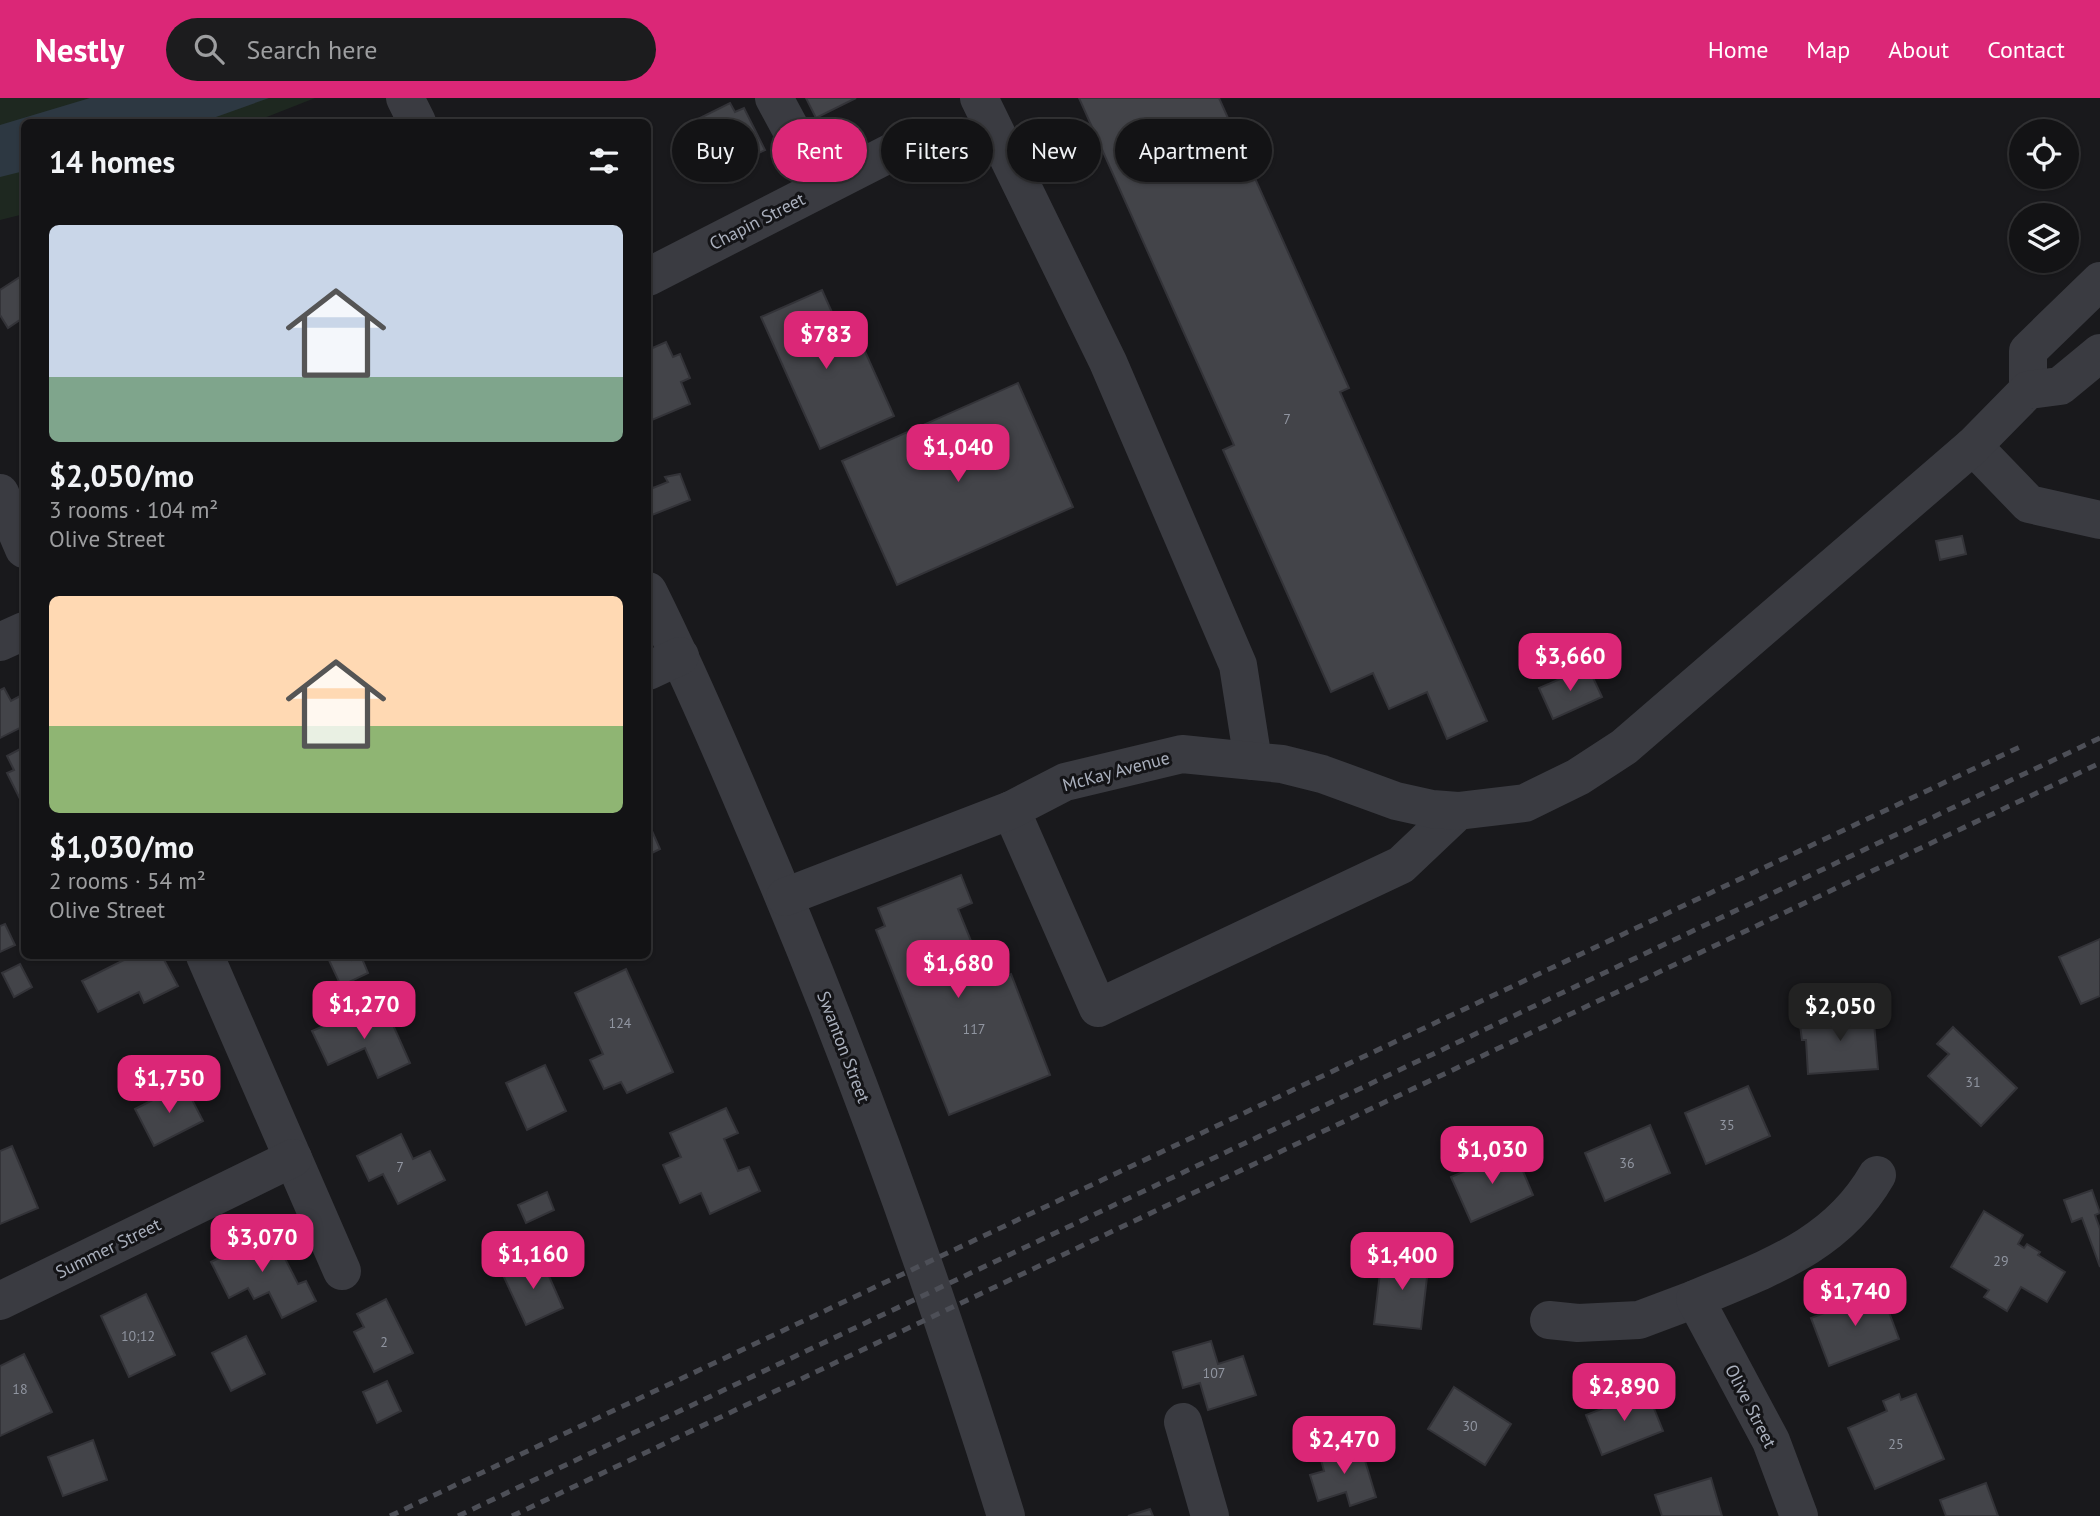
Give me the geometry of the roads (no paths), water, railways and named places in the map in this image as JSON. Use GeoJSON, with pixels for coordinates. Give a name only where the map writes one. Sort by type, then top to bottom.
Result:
{"type":"FeatureCollection","features":[{"type":"Feature","properties":{"kind":"street"},"geometry":{"type":"LineString","coordinates":[[405,98],[416,119]]}},
{"type":"Feature","properties":{"kind":"street"},"geometry":{"type":"LineString","coordinates":[[774,98],[822,187]]}},
{"type":"Feature","properties":{"kind":"street"},"geometry":{"type":"LineString","coordinates":[[979,98],[1108,362],[1238,665],[1253,761]]}},
{"type":"Feature","properties":{"kind":"street","name":"Chapin Street"},"geometry":{"type":"LineString","coordinates":[[651,275],[881,158]]}},
{"type":"Feature","properties":{"kind":"street"},"geometry":{"type":"LineString","coordinates":[[2100,281],[2028,351],[2028,390],[2060,386],[2100,353]]}},
{"type":"Feature","properties":{"kind":"street","name":"McKay Avenue"},"geometry":{"type":"LineString","coordinates":[[785,897],[1011,810],[1065,782],[1182,754],[1282,764],[1322,774],[1396,801],[1433,809],[1458,811],[1525,803],[1623,747],[1973,446],[2028,390]]}},
{"type":"Feature","properties":{"kind":"street"},"geometry":{"type":"LineString","coordinates":[[1973,446],[2029,504],[2100,520]]}},
{"type":"Feature","properties":{"kind":"street"},"geometry":{"type":"LineString","coordinates":[[0,493],[21,543]]}},
{"type":"Feature","properties":{"kind":"street","name":"Swanton Street"},"geometry":{"type":"LineString","coordinates":[[651,605],[664,664],[785,897],[838,1028],[918,1247],[1006,1516]]}},
{"type":"Feature","properties":{"kind":"street"},"geometry":{"type":"LineString","coordinates":[[0,642],[21,632]]}},
{"type":"Feature","properties":{"kind":"street"},"geometry":{"type":"LineString","coordinates":[[1011,810],[1098,1008],[1401,865],[1458,811]]}},
{"type":"Feature","properties":{"kind":"street"},"geometry":{"type":"LineString","coordinates":[[206,959],[342,1271]]}},
{"type":"Feature","properties":{"kind":"street","name":"Summer Street"},"geometry":{"type":"LineString","coordinates":[[0,1301],[293,1158]]}},
{"type":"Feature","properties":{"kind":"street"},"geometry":{"type":"LineString","coordinates":[[1549,1320],[1578,1323],[1639,1320],[1695,1299],[1818,1242],[1861,1202],[1877,1175]]}},
{"type":"Feature","properties":{"kind":"street","name":"Olive Street"},"geometry":{"type":"LineString","coordinates":[[1695,1299],[1771,1441],[1800,1516]]}},
{"type":"Feature","properties":{"kind":"street"},"geometry":{"type":"LineString","coordinates":[[1184,1422],[1210,1516]]}},
{"type":"Feature","properties":{"kind":"railway"},"geometry":{"type":"LineString","coordinates":[[458,1516],[2100,738]]}},
{"type":"Feature","properties":{"kind":"railway"},"geometry":{"type":"LineString","coordinates":[[390,1516],[2024,745]]}},
{"type":"Feature","properties":{"kind":"railway"},"geometry":{"type":"LineString","coordinates":[[512,1516],[2100,763]]}}]}
